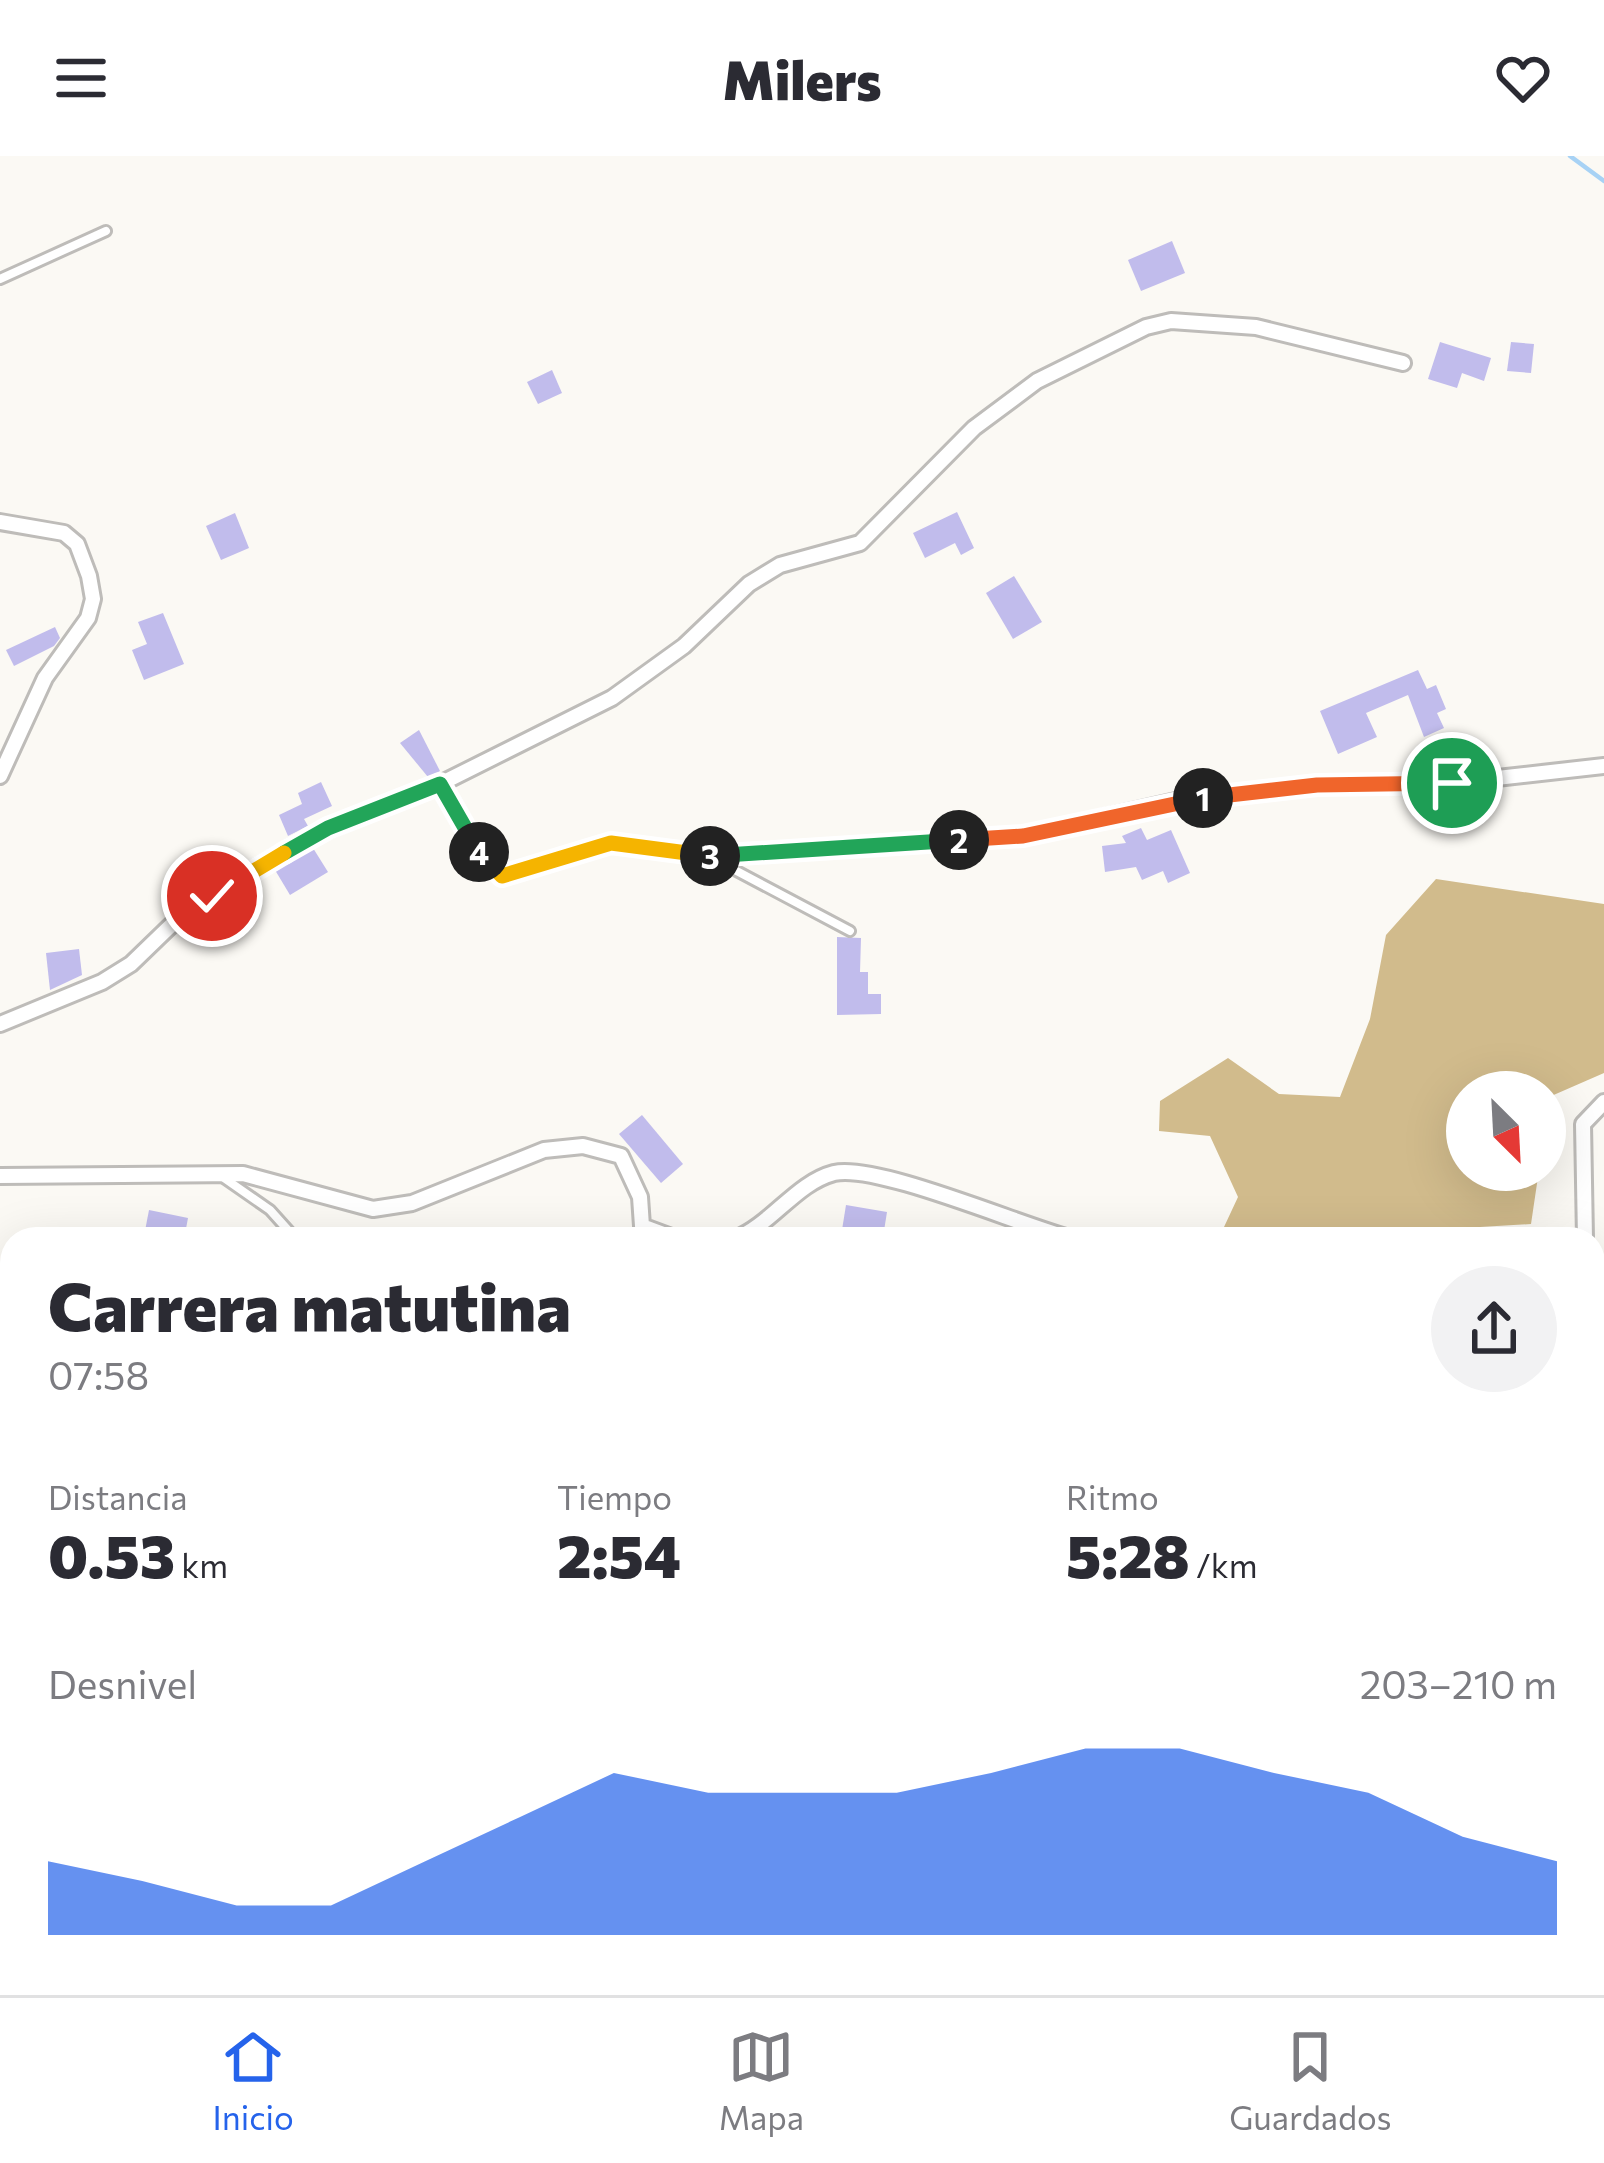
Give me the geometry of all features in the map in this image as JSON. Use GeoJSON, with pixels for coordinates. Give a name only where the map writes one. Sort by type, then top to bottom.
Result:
{"type":"FeatureCollection","features":[{"type":"Feature","properties":{"kind":"street"},"geometry":{"type":"LineString","coordinates":[[0,1024],[117,973],[190,907],[303,840],[440,784],[612,698],[684,646],[749,584],[780,566],[860,543],[974,428],[1037,381],[1146,327],[1172,321],[1256,327],[1403,363]]}},
{"type":"Feature","properties":{"kind":"street"},"geometry":{"type":"LineString","coordinates":[[0,522],[64,532],[83,558],[93,599],[88,618],[45,678],[0,776]]}},
{"type":"Feature","properties":{"kind":"street"},"geometry":{"type":"LineString","coordinates":[[440,784],[496,875],[510,875],[611,843],[709,856],[1023,836],[1176,801],[1317,785],[1452,783],[1604,766]]}},
{"type":"Feature","properties":{"kind":"street"},"geometry":{"type":"LineString","coordinates":[[1585,1227],[1583,1124],[1604,1102]]}},
{"type":"Feature","properties":{"kind":"street"},"geometry":{"type":"LineString","coordinates":[[0,1176],[211,1171],[244,1174],[374,1209],[412,1203],[544,1150],[584,1146],[621,1156],[640,1197],[641,1227]]}},
{"type":"Feature","properties":{"kind":"street"},"geometry":{"type":"LineString","coordinates":[[758,1227],[816,1180],[854,1172],[1034,1227]]}},
{"type":"Feature","properties":{"kind":"lane"},"geometry":{"type":"LineString","coordinates":[[0,278],[106,231]]}},
{"type":"Feature","properties":{"kind":"lane"},"geometry":{"type":"LineString","coordinates":[[709,856],[850,932]]}},
{"type":"Feature","properties":{"kind":"lane"},"geometry":{"type":"LineString","coordinates":[[211,1171],[270,1210],[285,1227]]}},
{"type":"Feature","properties":{"kind":"shaded area"},"geometry":{"type":"Polygon","coordinates":[[[1436,879],[1604,904],[1604,1073],[1566,1090],[1566,1071],[1446,1071],[1446,1191],[1536,1191],[1531,1224],[1224,1227],[1238,1197],[1210,1136],[1159,1131],[1160,1101],[1228,1058],[1279,1094],[1340,1097],[1370,1019],[1386,935],[1436,879]]]}},
{"type":"Feature","properties":{"kind":"building"},"geometry":{"type":"Polygon","coordinates":[[[1172,241],[1185,273],[1141,291],[1128,260],[1172,241]]]}},
{"type":"Feature","properties":{"kind":"building"},"geometry":{"type":"Polygon","coordinates":[[[1440,342],[1491,358],[1484,381],[1462,373],[1457,388],[1428,379],[1440,342]]]}},
{"type":"Feature","properties":{"kind":"building"},"geometry":{"type":"Polygon","coordinates":[[[1511,342],[1534,344],[1531,373],[1507,371],[1511,342]]]}},
{"type":"Feature","properties":{"kind":"building"},"geometry":{"type":"Polygon","coordinates":[[[552,370],[562,393],[538,404],[527,382],[552,370]]]}},
{"type":"Feature","properties":{"kind":"building"},"geometry":{"type":"Polygon","coordinates":[[[957,512],[974,548],[961,555],[955,543],[925,558],[913,533],[957,512]]]}},
{"type":"Feature","properties":{"kind":"building"},"geometry":{"type":"Polygon","coordinates":[[[235,513],[249,548],[221,560],[206,526],[235,513]]]}},
{"type":"Feature","properties":{"kind":"building"},"geometry":{"type":"Polygon","coordinates":[[[1014,576],[1042,622],[1013,639],[986,593],[1014,576]]]}},
{"type":"Feature","properties":{"kind":"building"},"geometry":{"type":"Polygon","coordinates":[[[163,613],[184,664],[144,680],[132,650],[147,644],[138,622],[163,613]]]}},
{"type":"Feature","properties":{"kind":"building"},"geometry":{"type":"Polygon","coordinates":[[[55,627],[60,638],[54,646],[14,666],[6,650],[55,627]]]}},
{"type":"Feature","properties":{"kind":"building"},"geometry":{"type":"Polygon","coordinates":[[[1418,670],[1427,689],[1436,685],[1446,709],[1437,713],[1444,728],[1424,737],[1408,695],[1366,713],[1377,737],[1338,754],[1320,711],[1418,670]]]}},
{"type":"Feature","properties":{"kind":"building"},"geometry":{"type":"Polygon","coordinates":[[[419,730],[440,771],[428,777],[400,743],[419,730]]]}},
{"type":"Feature","properties":{"kind":"building"},"geometry":{"type":"Polygon","coordinates":[[[321,782],[332,806],[304,819],[308,826],[288,836],[279,815],[302,804],[298,793],[321,782]]]}},
{"type":"Feature","properties":{"kind":"building"},"geometry":{"type":"Polygon","coordinates":[[[1141,828],[1147,840],[1171,830],[1190,873],[1168,883],[1163,871],[1142,880],[1136,867],[1105,872],[1102,846],[1126,843],[1122,836],[1141,828]]]}},
{"type":"Feature","properties":{"kind":"building"},"geometry":{"type":"Polygon","coordinates":[[[313,848],[328,872],[290,895],[275,870],[313,848]]]}},
{"type":"Feature","properties":{"kind":"building"},"geometry":{"type":"Polygon","coordinates":[[[837,937],[861,938],[860,972],[868,972],[868,994],[881,994],[881,1014],[837,1015],[837,937]]]}},
{"type":"Feature","properties":{"kind":"building"},"geometry":{"type":"Polygon","coordinates":[[[79,949],[82,975],[50,990],[46,953],[79,949]]]}},
{"type":"Feature","properties":{"kind":"building"},"geometry":{"type":"Polygon","coordinates":[[[642,1115],[683,1164],[661,1183],[619,1134],[642,1115]]]}},
{"type":"Feature","properties":{"kind":"building"},"geometry":{"type":"Polygon","coordinates":[[[846,1205],[887,1212],[885,1227],[842,1227],[846,1205]]]}},
{"type":"Feature","properties":{"kind":"building"},"geometry":{"type":"Polygon","coordinates":[[[149,1210],[188,1218],[186,1227],[146,1227],[149,1210]]]}},
{"type":"Feature","properties":{"kind":"waterway"},"geometry":{"type":"LineString","coordinates":[[1570,156],[1604,181]]}},
{"type":"Feature","properties":{"kind":"route"},"geometry":{"type":"LineString","coordinates":[[212,896],[303,840],[440,784],[483,859],[502,876],[611,843],[709,856],[1023,836],[1176,801],[1317,785],[1452,783]]}}]}
